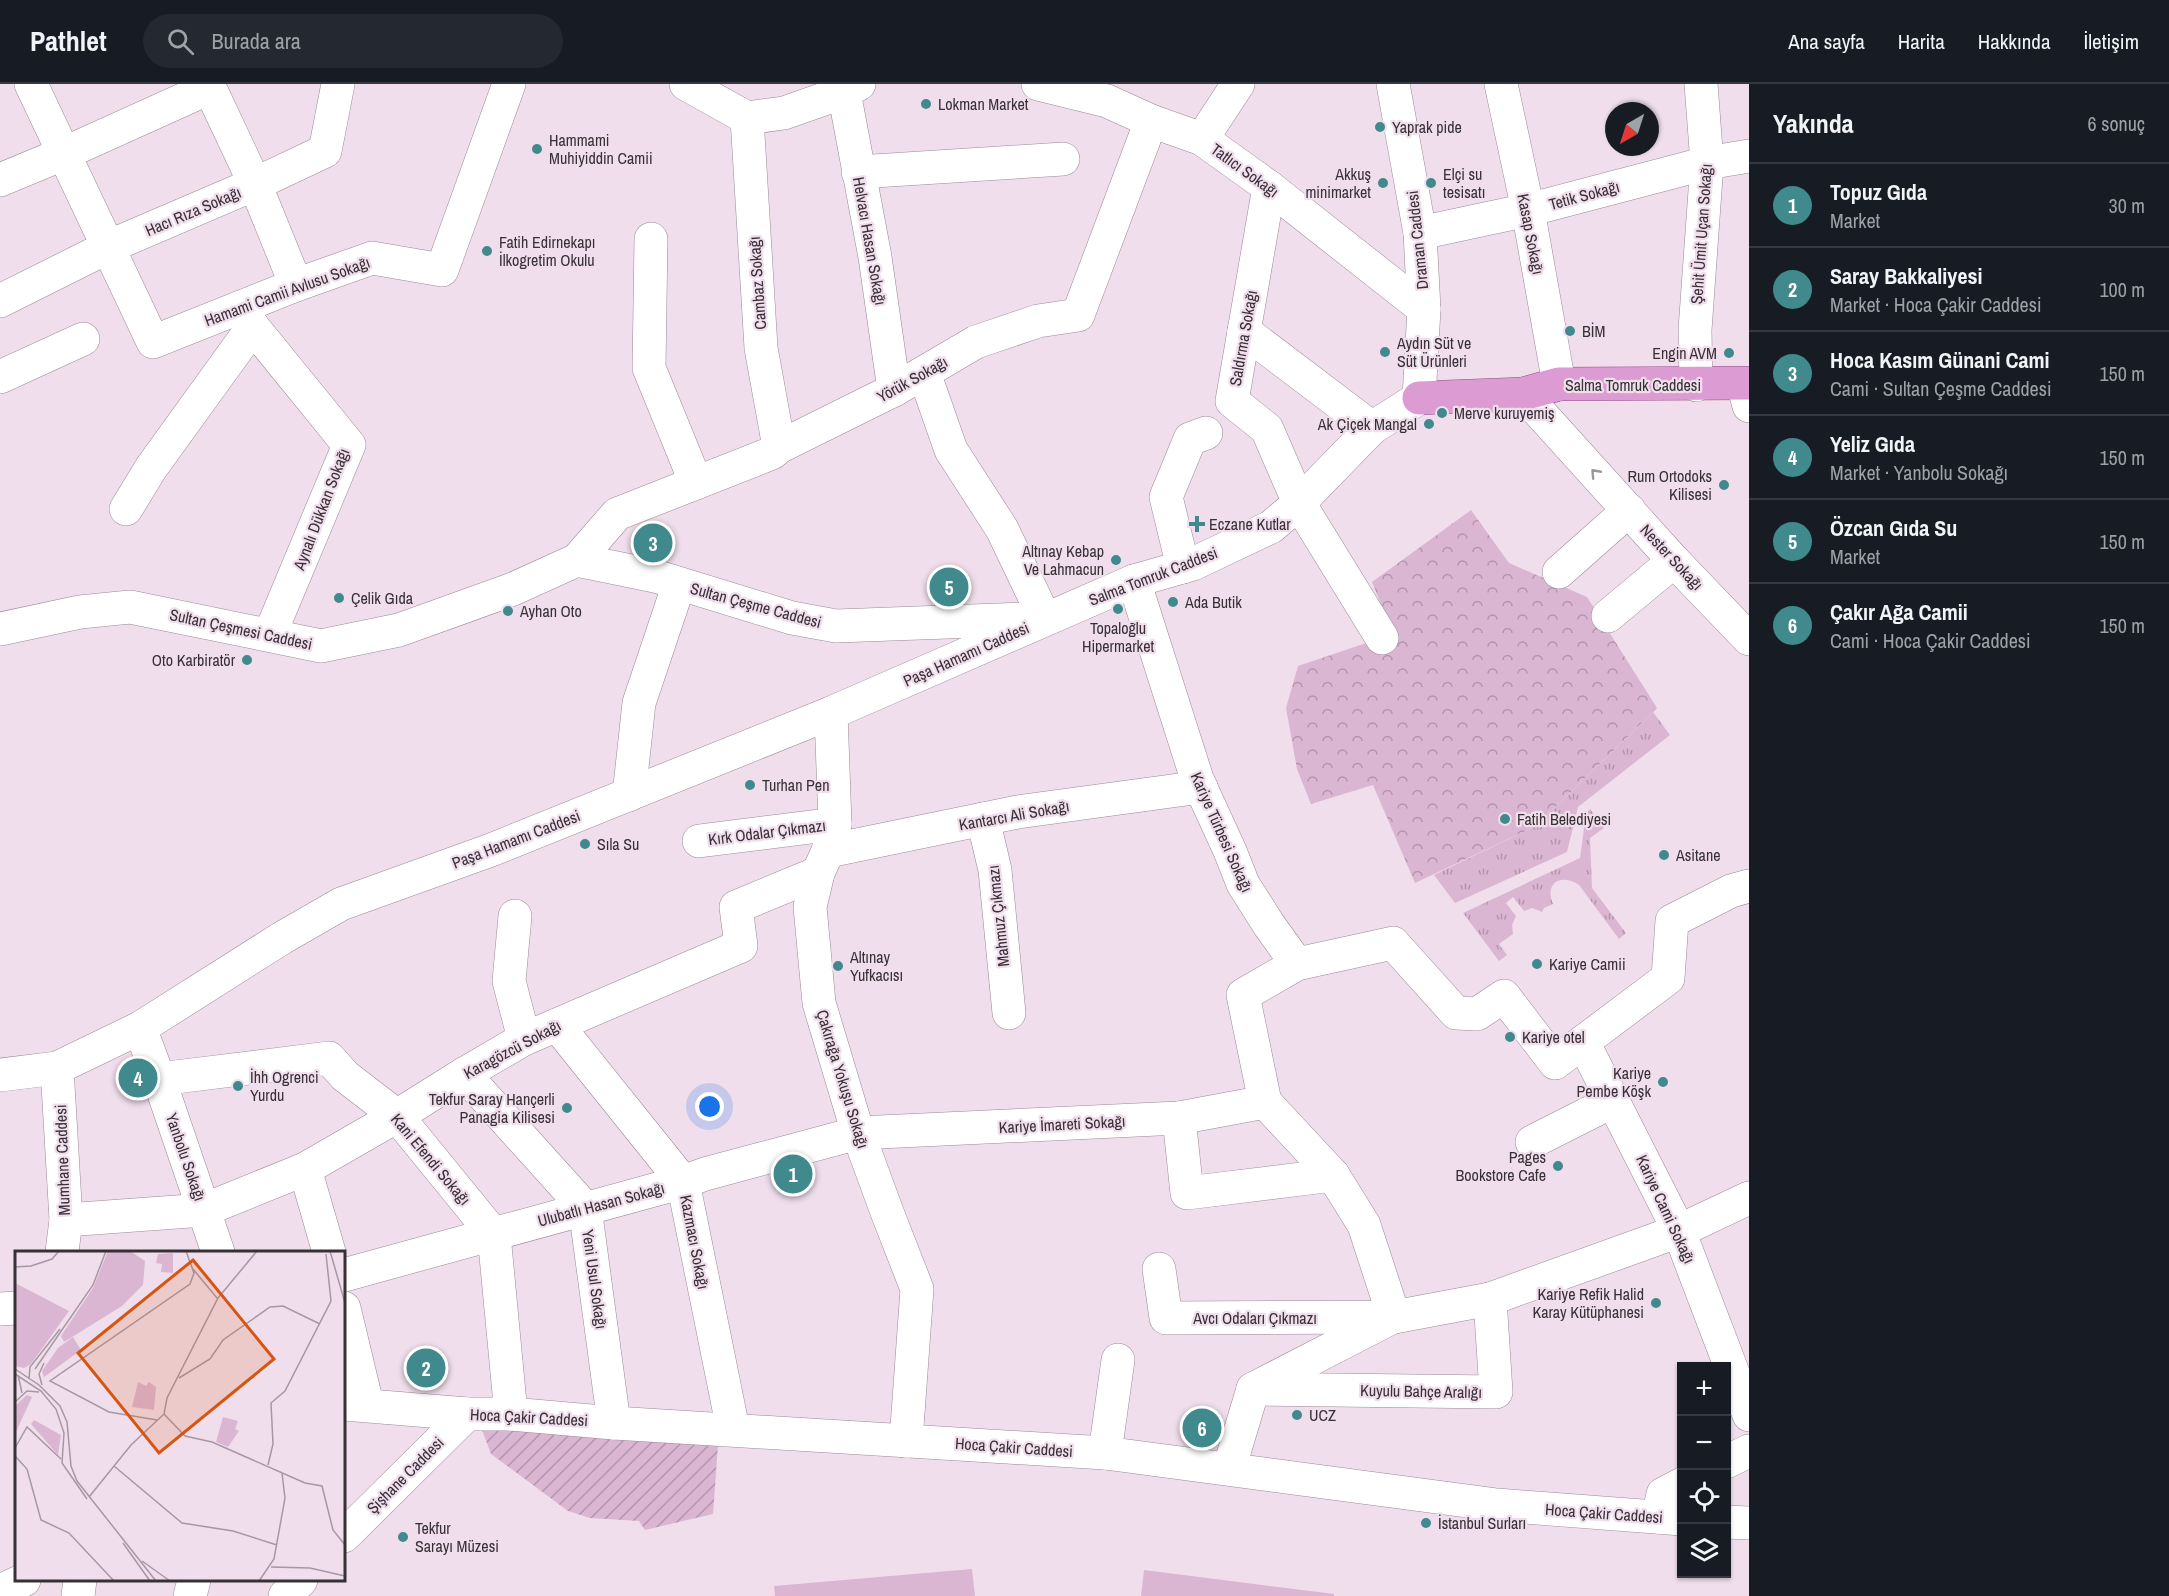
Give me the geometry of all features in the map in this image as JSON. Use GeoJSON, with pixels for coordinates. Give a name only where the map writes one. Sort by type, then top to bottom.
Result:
{"type":"FeatureCollection","features":[{"type":"Feature","properties":{"kind":"main road","name":"Salma Tomruk Caddesi"},"geometry":{"type":"LineString","coordinates":[[1419,398],[1523,394],[1559,384],[1696,385],[1747,391]]}},
{"type":"Feature","properties":{"kind":"street"},"geometry":{"type":"LineString","coordinates":[[31,84],[108,247]]}},
{"type":"Feature","properties":{"kind":"street","name":"Hacı Rıza Sokağı"},"geometry":{"type":"LineString","coordinates":[[0,301],[108,247],[255,184],[324,151],[338,84]]}},
{"type":"Feature","properties":{"kind":"street","name":"Hamami Camii Avlusu Sokağı"},"geometry":{"type":"LineString","coordinates":[[108,247],[153,342],[247,317],[296,285],[372,258],[442,270],[509,84]]}},
{"type":"Feature","properties":{"kind":"street"},"geometry":{"type":"LineString","coordinates":[[686,84],[747,118],[784,113],[851,88]]}},
{"type":"Feature","properties":{"kind":"street","name":"Tatlıcı Sokağı"},"geometry":{"type":"LineString","coordinates":[[1038,84],[1107,101],[1151,121],[1202,139],[1269,187],[1424,309]]}},
{"type":"Feature","properties":{"kind":"street"},"geometry":{"type":"LineString","coordinates":[[1202,139],[1238,84]]}},
{"type":"Feature","properties":{"kind":"street","name":"Draman Caddesi"},"geometry":{"type":"LineString","coordinates":[[1394,84],[1420,233],[1424,309],[1419,398]]}},
{"type":"Feature","properties":{"kind":"street","name":"Kasap Sokağı"},"geometry":{"type":"LineString","coordinates":[[1501,84],[1528,210],[1559,384]]}},
{"type":"Feature","properties":{"kind":"street","name":"Şehit Ümit Uçan Sokağı"},"geometry":{"type":"LineString","coordinates":[[1696,385],[1695,330],[1707,163],[1701,84]]}},
{"type":"Feature","properties":{"kind":"street"},"geometry":{"type":"LineString","coordinates":[[0,180],[65,153],[208,86],[255,184],[296,285]]}},
{"type":"Feature","properties":{"kind":"street","name":"Helvacı Hasan Sokağı"},"geometry":{"type":"LineString","coordinates":[[851,88],[858,172],[874,257],[894,390]]}},
{"type":"Feature","properties":{"kind":"street","name":"Cambaz Sokağı"},"geometry":{"type":"LineString","coordinates":[[747,118],[761,348],[779,447]]}},
{"type":"Feature","properties":{"kind":"street","name":"Yörük Sokağı"},"geometry":{"type":"LineString","coordinates":[[577,560],[617,514],[772,453],[779,447],[894,390],[976,342],[1038,321],[1078,315],[1151,121]]}},
{"type":"Feature","properties":{"kind":"street","name":"Tetik Sokağı"},"geometry":{"type":"LineString","coordinates":[[1420,233],[1528,210],[1707,163],[1749,156]]}},
{"type":"Feature","properties":{"kind":"street"},"geometry":{"type":"LineString","coordinates":[[858,172],[1063,159]]}},
{"type":"Feature","properties":{"kind":"street","name":"Saldırma Sokağı"},"geometry":{"type":"LineString","coordinates":[[1269,187],[1232,401],[1267,429],[1299,503]]}},
{"type":"Feature","properties":{"kind":"street"},"geometry":{"type":"LineString","coordinates":[[651,239],[649,368],[696,483]]}},
{"type":"Feature","properties":{"kind":"street"},"geometry":{"type":"LineString","coordinates":[[126,509],[247,317]]}},
{"type":"Feature","properties":{"kind":"street","name":"Aynalı Dükkan Sokağı"},"geometry":{"type":"LineString","coordinates":[[247,317],[350,445],[270,634]]}},
{"type":"Feature","properties":{"kind":"street"},"geometry":{"type":"LineString","coordinates":[[1244,332],[1372,428]]}},
{"type":"Feature","properties":{"kind":"street"},"geometry":{"type":"LineString","coordinates":[[0,377],[83,339]]}},
{"type":"Feature","properties":{"kind":"street"},"geometry":{"type":"LineString","coordinates":[[924,373],[951,450],[1002,529],[1045,619]]}},
{"type":"Feature","properties":{"kind":"street","name":"Nester Sokağı"},"geometry":{"type":"LineString","coordinates":[[1523,394],[1674,561],[1744,625]]}},
{"type":"Feature","properties":{"kind":"street","name":"Salma Tomruk Caddesi"},"geometry":{"type":"LineString","coordinates":[[1045,619],[1134,581],[1183,567],[1271,526],[1299,503],[1372,428],[1419,398]]}},
{"type":"Feature","properties":{"kind":"street"},"geometry":{"type":"LineString","coordinates":[[1183,567],[1166,497],[1190,440],[1206,433]]}},
{"type":"Feature","properties":{"kind":"street"},"geometry":{"type":"LineString","coordinates":[[1299,503],[1382,638]]}},
{"type":"Feature","properties":{"kind":"street"},"geometry":{"type":"LineString","coordinates":[[1559,572],[1629,510]]}},
{"type":"Feature","properties":{"kind":"street","name":"Sultan Çeşmesi Caddesi"},"geometry":{"type":"LineString","coordinates":[[0,629],[80,612],[130,606],[321,646],[399,630],[513,589],[577,560]]}},
{"type":"Feature","properties":{"kind":"street","name":"Sultan Çeşme Caddesi"},"geometry":{"type":"LineString","coordinates":[[577,560],[655,576],[792,618],[836,626],[1045,619]]}},
{"type":"Feature","properties":{"kind":"street"},"geometry":{"type":"LineString","coordinates":[[1608,616],[1674,561]]}},
{"type":"Feature","properties":{"kind":"street","name":"Kariye Türbesi Sokağı"},"geometry":{"type":"LineString","coordinates":[[1134,581],[1201,787],[1243,884],[1297,964]]}},
{"type":"Feature","properties":{"kind":"street"},"geometry":{"type":"LineString","coordinates":[[629,795],[639,703],[679,584]]}},
{"type":"Feature","properties":{"kind":"street","name":"Paşa Hamamı Caddesi"},"geometry":{"type":"LineString","coordinates":[[0,1075],[57,1068],[140,1028],[282,938],[341,904],[629,795],[831,713],[1045,619]]}},
{"type":"Feature","properties":{"kind":"street","name":"Çakırağa Yokuşu Sokağı"},"geometry":{"type":"LineString","coordinates":[[831,713],[827,849],[810,907],[819,1003],[858,1134],[886,1212],[918,1289],[906,1441]]}},
{"type":"Feature","properties":{"kind":"street","name":"Kantarcı Ali Sokağı"},"geometry":{"type":"LineString","coordinates":[[827,849],[982,819],[1201,787]]}},
{"type":"Feature","properties":{"kind":"street","name":"Mahmuz Çıkmazı"},"geometry":{"type":"LineString","coordinates":[[982,819],[995,870],[1009,1013]]}},
{"type":"Feature","properties":{"kind":"street","name":"Kırk Odalar Çıkmazı"},"geometry":{"type":"LineString","coordinates":[[699,841],[827,849]]}},
{"type":"Feature","properties":{"kind":"street","name":"Karagözcü Sokağı"},"geometry":{"type":"LineString","coordinates":[[66,1220],[204,1210],[305,1169],[524,1039],[741,946],[736,907],[827,849]]}},
{"type":"Feature","properties":{"kind":"street"},"geometry":{"type":"LineString","coordinates":[[1394,1317],[1365,1225],[1333,1175],[1265,1102],[1243,995],[1297,964],[1393,942],[1456,1013],[1477,1014],[1504,996],[1556,1063],[1668,978],[1672,921],[1731,891],[1746,894]]}},
{"type":"Feature","properties":{"kind":"street"},"geometry":{"type":"LineString","coordinates":[[515,916],[508,981],[524,1039]]}},
{"type":"Feature","properties":{"kind":"street","name":"Kazmacı Sokağı"},"geometry":{"type":"LineString","coordinates":[[556,1025],[683,1182],[733,1429]]}},
{"type":"Feature","properties":{"kind":"street","name":"Yanbolu Sokağı"},"geometry":{"type":"LineString","coordinates":[[140,1028],[218,1251]]}},
{"type":"Feature","properties":{"kind":"street","name":"Kariye Cami Sokağı"},"geometry":{"type":"LineString","coordinates":[[1583,1042],[1679,1231],[1749,1415]]}},
{"type":"Feature","properties":{"kind":"street","name":"Kani Efendi Sokağı"},"geometry":{"type":"LineString","coordinates":[[159,1079],[329,1058],[345,1076],[397,1116],[494,1234]]}},
{"type":"Feature","properties":{"kind":"street","name":"Mumhane Caddesi"},"geometry":{"type":"LineString","coordinates":[[57,1068],[66,1220],[62,1251]]}},
{"type":"Feature","properties":{"kind":"street","name":"Yeni Usul Sokağı"},"geometry":{"type":"LineString","coordinates":[[464,1074],[585,1208],[614,1423]]}},
{"type":"Feature","properties":{"kind":"street"},"geometry":{"type":"LineString","coordinates":[[1532,1143],[1612,1101]]}},
{"type":"Feature","properties":{"kind":"street","name":"Kariye İmareti Sokağı"},"geometry":{"type":"LineString","coordinates":[[858,1134],[1179,1118],[1265,1102]]}},
{"type":"Feature","properties":{"kind":"street"},"geometry":{"type":"LineString","coordinates":[[1179,1118],[1187,1193],[1333,1175]]}},
{"type":"Feature","properties":{"kind":"street","name":"Ulubatlı Hasan Sokağı"},"geometry":{"type":"LineString","coordinates":[[345,1275],[705,1174],[858,1134]]}},
{"type":"Feature","properties":{"kind":"street"},"geometry":{"type":"LineString","coordinates":[[305,1169],[329,1251]]}},
{"type":"Feature","properties":{"kind":"street"},"geometry":{"type":"LineString","coordinates":[[1229,1469],[1253,1389],[1394,1317],[1491,1299],[1679,1231],[1749,1198]]}},
{"type":"Feature","properties":{"kind":"street"},"geometry":{"type":"LineString","coordinates":[[494,1234],[511,1414]]}},
{"type":"Feature","properties":{"kind":"street","name":"Avcı Odaları Çıkmazı"},"geometry":{"type":"LineString","coordinates":[[1159,1269],[1166,1318],[1394,1317]]}},
{"type":"Feature","properties":{"kind":"street","name":"Kuyulu Bahçe Aralığı"},"geometry":{"type":"LineString","coordinates":[[1253,1389],[1496,1392],[1491,1299]]}},
{"type":"Feature","properties":{"kind":"street"},"geometry":{"type":"LineString","coordinates":[[0,1309],[15,1308]]}},
{"type":"Feature","properties":{"kind":"street"},"geometry":{"type":"LineString","coordinates":[[345,1317],[355,1404]]}},
{"type":"Feature","properties":{"kind":"street"},"geometry":{"type":"LineString","coordinates":[[1105,1453],[1118,1360]]}},
{"type":"Feature","properties":{"kind":"street","name":"Hoca Çakir Caddesi"},"geometry":{"type":"LineString","coordinates":[[355,1404],[467,1414],[511,1414],[614,1423],[1105,1453],[1497,1505],[1670,1518]]}},
{"type":"Feature","properties":{"kind":"street","name":"Şişhane Caddesi"},"geometry":{"type":"LineString","coordinates":[[345,1535],[467,1414]]}},
{"type":"Feature","properties":{"kind":"street"},"geometry":{"type":"LineString","coordinates":[[1731,1460],[1749,1451]]}},
{"type":"Feature","properties":{"kind":"street"},"geometry":{"type":"LineString","coordinates":[[1670,1518],[1663,1494],[1677,1487]]}},
{"type":"Feature","properties":{"kind":"street"},"geometry":{"type":"LineString","coordinates":[[1731,1522],[1749,1523]]}},
{"type":"Feature","properties":{"kind":"street"},"geometry":{"type":"LineString","coordinates":[[0,1591],[22,1581]]}},
{"type":"Feature","properties":{"kind":"street"},"geometry":{"type":"LineString","coordinates":[[78,1596],[80,1581]]}},
{"type":"Feature","properties":{"kind":"street"},"geometry":{"type":"LineString","coordinates":[[190,1596],[194,1581]]}},
{"type":"Feature","properties":{"kind":"green space"},"geometry":{"type":"Polygon","coordinates":[[[1471,510],[1509,563],[1587,597],[1657,708],[1536,826],[1415,883],[1373,785],[1311,804],[1297,769],[1286,708],[1298,666],[1393,634],[1372,582],[1471,510]]]}},
{"type":"Feature","properties":{"kind":"green space"},"geometry":{"type":"Polygon","coordinates":[[[1653,712],[1670,735],[1578,807],[1567,852],[1455,903],[1434,875],[1536,826],[1653,712]]]}},
{"type":"Feature","properties":{"kind":"green space"},"geometry":{"type":"Polygon","coordinates":[[[1590,809],[1604,828],[1590,838],[1592,888],[1626,933],[1619,939],[1579,885],[1560,880],[1551,890],[1553,904],[1544,908],[1542,912],[1532,908],[1524,911],[1513,897],[1506,903],[1516,916],[1512,925],[1513,934],[1499,944],[1507,955],[1499,961],[1463,913],[1580,858],[1586,814],[1590,809]]]}},
{"type":"Feature","properties":{"kind":"green space"},"geometry":{"type":"Polygon","coordinates":[[[481,1427],[718,1445],[713,1514],[645,1530],[639,1521],[590,1518],[568,1511],[491,1454],[481,1427]]]}},
{"type":"Feature","properties":{"kind":"green space"},"geometry":{"type":"Polygon","coordinates":[[[972,1569],[975,1596],[775,1596],[774,1586],[972,1569]]]}},
{"type":"Feature","properties":{"kind":"green space"},"geometry":{"type":"Polygon","coordinates":[[[1144,1570],[1334,1594],[1334,1596],[1141,1596],[1144,1570]]]}},
{"type":"Feature","properties":{"kind":"place","name":"Lokman Market"},"geometry":{"type":"Point","coordinates":[926,104]}},
{"type":"Feature","properties":{"kind":"place","name":"Yaprak pide"},"geometry":{"type":"Point","coordinates":[1380,127]}},
{"type":"Feature","properties":{"kind":"place","name":"Hammami Muhiyiddin Camii"},"geometry":{"type":"Point","coordinates":[537,149]}},
{"type":"Feature","properties":{"kind":"place","name":"Akkuş minimarket"},"geometry":{"type":"Point","coordinates":[1383,183]}},
{"type":"Feature","properties":{"kind":"place","name":"Elçi su tesisatı"},"geometry":{"type":"Point","coordinates":[1431,183]}},
{"type":"Feature","properties":{"kind":"place","name":"Fatih Edirnekapı İlkogretim Okulu"},"geometry":{"type":"Point","coordinates":[487,251]}},
{"type":"Feature","properties":{"kind":"place","name":"BİM"},"geometry":{"type":"Point","coordinates":[1570,331]}},
{"type":"Feature","properties":{"kind":"place","name":"Aydın Süt ve Süt Ürünleri"},"geometry":{"type":"Point","coordinates":[1385,352]}},
{"type":"Feature","properties":{"kind":"place","name":"Engin AVM"},"geometry":{"type":"Point","coordinates":[1729,353]}},
{"type":"Feature","properties":{"kind":"place","name":"Merve kuruyemiş"},"geometry":{"type":"Point","coordinates":[1442,413]}},
{"type":"Feature","properties":{"kind":"place","name":"Ak Çiçek Mangal"},"geometry":{"type":"Point","coordinates":[1429,424]}},
{"type":"Feature","properties":{"kind":"place","name":"Rum Ortodoks Kilisesi"},"geometry":{"type":"Point","coordinates":[1724,485]}},
{"type":"Feature","properties":{"kind":"place","name":"Eczane Kutlar"},"geometry":{"type":"Point","coordinates":[1197,524]}},
{"type":"Feature","properties":{"kind":"place","name":"Hoca Kasım Günani Cami"},"geometry":{"type":"Point","coordinates":[653,543]}},
{"type":"Feature","properties":{"kind":"place","name":"Altınay Kebap Ve Lahmacun"},"geometry":{"type":"Point","coordinates":[1116,560]}},
{"type":"Feature","properties":{"kind":"place","name":"Özcan Gıda Su"},"geometry":{"type":"Point","coordinates":[949,587]}},
{"type":"Feature","properties":{"kind":"place","name":"Çelik Gıda"},"geometry":{"type":"Point","coordinates":[339,598]}},
{"type":"Feature","properties":{"kind":"place","name":"Ada Butik"},"geometry":{"type":"Point","coordinates":[1173,602]}},
{"type":"Feature","properties":{"kind":"place","name":"Topaloğlu Hipermarket"},"geometry":{"type":"Point","coordinates":[1118,609]}},
{"type":"Feature","properties":{"kind":"place","name":"Ayhan Oto"},"geometry":{"type":"Point","coordinates":[508,611]}},
{"type":"Feature","properties":{"kind":"place","name":"Oto Karbiratör"},"geometry":{"type":"Point","coordinates":[247,660]}},
{"type":"Feature","properties":{"kind":"place","name":"Turhan Pen"},"geometry":{"type":"Point","coordinates":[750,785]}},
{"type":"Feature","properties":{"kind":"place","name":"Fatih Belediyesi"},"geometry":{"type":"Point","coordinates":[1505,819]}},
{"type":"Feature","properties":{"kind":"place","name":"Sıla Su"},"geometry":{"type":"Point","coordinates":[585,844]}},
{"type":"Feature","properties":{"kind":"place","name":"Asitane"},"geometry":{"type":"Point","coordinates":[1664,855]}},
{"type":"Feature","properties":{"kind":"place","name":"Kariye Camii"},"geometry":{"type":"Point","coordinates":[1537,964]}},
{"type":"Feature","properties":{"kind":"place","name":"Altınay Yufkacısı"},"geometry":{"type":"Point","coordinates":[838,966]}},
{"type":"Feature","properties":{"kind":"place","name":"Kariye otel"},"geometry":{"type":"Point","coordinates":[1510,1037]}},
{"type":"Feature","properties":{"kind":"place","name":"Yeliz Gıda"},"geometry":{"type":"Point","coordinates":[138,1078]}},
{"type":"Feature","properties":{"kind":"place","name":"Kariye Pembe Köşk"},"geometry":{"type":"Point","coordinates":[1663,1082]}},
{"type":"Feature","properties":{"kind":"place","name":"İhh Ogrenci Yurdu"},"geometry":{"type":"Point","coordinates":[238,1086]}},
{"type":"Feature","properties":{"kind":"place","name":"Tekfur Saray Hançerli Panagia Kilisesi"},"geometry":{"type":"Point","coordinates":[567,1108]}},
{"type":"Feature","properties":{"kind":"place","name":"Pages Bookstore Cafe"},"geometry":{"type":"Point","coordinates":[1558,1166]}},
{"type":"Feature","properties":{"kind":"place","name":"Topuz Gıda"},"geometry":{"type":"Point","coordinates":[793,1174]}},
{"type":"Feature","properties":{"kind":"place","name":"Kariye Refik Halid Karay Kütüphanesi"},"geometry":{"type":"Point","coordinates":[1656,1303]}},
{"type":"Feature","properties":{"kind":"place","name":"Saray Bakkaliyesi"},"geometry":{"type":"Point","coordinates":[426,1368]}},
{"type":"Feature","properties":{"kind":"place","name":"UCZ"},"geometry":{"type":"Point","coordinates":[1297,1415]}},
{"type":"Feature","properties":{"kind":"place","name":"Çakır Ağa Camii"},"geometry":{"type":"Point","coordinates":[1202,1428]}},
{"type":"Feature","properties":{"kind":"place","name":"İstanbul Surları"},"geometry":{"type":"Point","coordinates":[1426,1523]}},
{"type":"Feature","properties":{"kind":"place","name":"Tekfur Sarayı Müzesi"},"geometry":{"type":"Point","coordinates":[403,1537]}}]}
